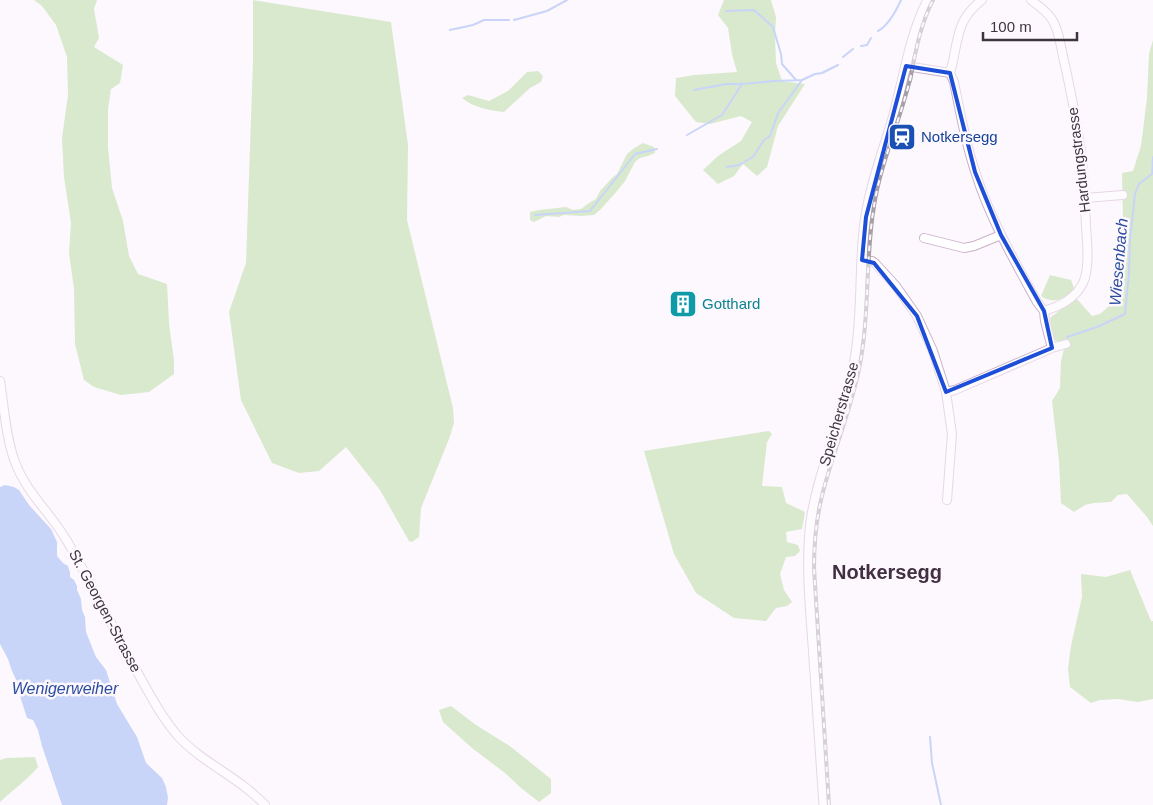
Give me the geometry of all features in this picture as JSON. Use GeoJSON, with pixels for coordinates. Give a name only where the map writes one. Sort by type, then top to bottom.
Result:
{"type":"FeatureCollection","features":[{"type":"Feature","properties":{"kind":"main road","name":"Speicherstrasse"},"geometry":{"type":"LineString","coordinates":[[824,805],[808,564],[809,538],[820,480],[843,410],[853,371],[859,332],[864,228],[869,200],[918,23],[928,0]]}},
{"type":"Feature","properties":{"kind":"street"},"geometry":{"type":"LineString","coordinates":[[982,0],[973,6],[964,19],[959,31],[950,73],[954,82],[975,172],[1001,234],[1037,302],[1044,311],[1052,348]]}},
{"type":"Feature","properties":{"kind":"street","name":"Hardungstrasse"},"geometry":{"type":"LineString","coordinates":[[1031,0],[1053,20],[1058,36],[1081,152],[1087,243],[1086,270],[1083,282],[1071,298],[1062,305],[1044,311]]}},
{"type":"Feature","properties":{"kind":"street"},"geometry":{"type":"LineString","coordinates":[[906,66],[950,73]]}},
{"type":"Feature","properties":{"kind":"street"},"geometry":{"type":"LineString","coordinates":[[1085,198],[1123,195]]}},
{"type":"Feature","properties":{"kind":"street"},"geometry":{"type":"LineString","coordinates":[[924,238],[964,248],[974,246],[1001,234]]}},
{"type":"Feature","properties":{"kind":"street"},"geometry":{"type":"LineString","coordinates":[[862,260],[872,261],[896,286],[917,316],[931,346],[946,392],[952,434],[947,500]]}},
{"type":"Feature","properties":{"kind":"street"},"geometry":{"type":"LineString","coordinates":[[946,392],[956,390],[1052,348],[1066,344]]}},
{"type":"Feature","properties":{"kind":"street","name":"St. Georgen-Strasse"},"geometry":{"type":"LineString","coordinates":[[0,381],[11,448],[23,480],[65,538],[151,697],[167,722],[185,744],[241,784],[266,805]]}},
{"type":"Feature","properties":{"kind":"highlighted area"},"geometry":{"type":"Polygon","coordinates":[[[906,66],[950,73],[975,172],[1001,235],[1044,311],[1052,348],[946,392],[917,316],[874,263],[862,260],[866,217],[906,66]]]}},
{"type":"Feature","properties":{"kind":"green space"},"geometry":{"type":"Polygon","coordinates":[[[34,0],[97,0],[94,9],[99,38],[94,47],[123,65],[120,83],[111,89],[108,109],[108,148],[112,188],[123,221],[129,256],[138,274],[167,284],[169,323],[174,361],[174,374],[149,392],[121,395],[94,387],[84,380],[75,344],[74,289],[69,253],[71,223],[64,177],[62,138],[68,95],[67,57],[56,25],[42,6],[34,0]]]}},
{"type":"Feature","properties":{"kind":"green space"},"geometry":{"type":"Polygon","coordinates":[[[253,0],[391,22],[408,145],[407,220],[453,408],[454,423],[421,508],[419,537],[412,542],[409,541],[380,490],[346,447],[319,471],[299,473],[272,463],[241,400],[229,312],[246,263],[253,60],[253,0]]]}},
{"type":"Feature","properties":{"kind":"green space"},"geometry":{"type":"Polygon","coordinates":[[[724,0],[771,0],[776,17],[776,63],[782,81],[805,84],[778,126],[767,167],[757,176],[743,164],[734,176],[718,184],[703,170],[718,156],[741,141],[752,122],[741,116],[710,124],[696,122],[675,96],[676,78],[737,72],[728,28],[718,15],[724,0]]]}},
{"type":"Feature","properties":{"kind":"green space"},"geometry":{"type":"Polygon","coordinates":[[[1153,40],[1153,526],[1127,494],[1118,495],[1111,502],[1085,505],[1074,512],[1061,503],[1059,461],[1052,401],[1060,388],[1061,361],[1066,341],[1054,339],[1050,320],[1051,317],[1076,298],[1092,316],[1100,314],[1117,299],[1122,277],[1120,244],[1123,220],[1122,173],[1133,171],[1141,146],[1147,98],[1149,54],[1153,40]]]}},
{"type":"Feature","properties":{"kind":"green space"},"geometry":{"type":"Polygon","coordinates":[[[538,71],[543,76],[541,82],[530,88],[504,112],[482,108],[462,98],[468,95],[489,101],[508,91],[527,72],[538,71]]]}},
{"type":"Feature","properties":{"kind":"green space"},"geometry":{"type":"Polygon","coordinates":[[[643,143],[654,147],[655,153],[640,158],[635,162],[625,181],[594,215],[546,216],[534,222],[530,220],[530,212],[566,207],[573,210],[581,209],[596,199],[600,191],[617,174],[627,154],[643,143]]]}},
{"type":"Feature","properties":{"kind":"green space"},"geometry":{"type":"Polygon","coordinates":[[[1050,275],[1071,280],[1074,288],[1059,300],[1046,299],[1041,296],[1050,275]]]}},
{"type":"Feature","properties":{"kind":"green space"},"geometry":{"type":"Polygon","coordinates":[[[769,431],[772,434],[767,442],[762,486],[782,487],[786,503],[805,512],[802,529],[786,532],[787,542],[798,545],[800,551],[795,556],[786,557],[780,574],[784,590],[792,602],[787,606],[776,608],[766,621],[734,618],[696,593],[674,554],[644,451],[769,431]]]}},
{"type":"Feature","properties":{"kind":"green space"},"geometry":{"type":"Polygon","coordinates":[[[1130,570],[1151,621],[1153,621],[1153,699],[1138,702],[1118,699],[1100,700],[1091,703],[1070,687],[1068,669],[1082,597],[1081,574],[1106,577],[1130,570]]]}},
{"type":"Feature","properties":{"kind":"green space"},"geometry":{"type":"Polygon","coordinates":[[[451,706],[476,725],[511,747],[551,779],[551,793],[539,802],[472,748],[443,722],[439,710],[451,706]]]}},
{"type":"Feature","properties":{"kind":"green space"},"geometry":{"type":"Polygon","coordinates":[[[35,757],[38,767],[0,802],[0,760],[35,757]]]}},
{"type":"Feature","properties":{"kind":"water","name":"Wenigerweiher"},"geometry":{"type":"Polygon","coordinates":[[[5,485],[19,490],[29,505],[51,529],[57,542],[57,556],[68,566],[70,577],[77,586],[85,617],[86,632],[96,657],[106,670],[117,704],[137,737],[146,763],[162,778],[166,787],[167,805],[62,805],[38,730],[33,720],[27,718],[19,686],[0,644],[0,487],[5,485]]]}},
{"type":"Feature","properties":{"kind":"waterway"},"geometry":{"type":"LineString","coordinates":[[514,20],[547,11],[567,0]]}},
{"type":"Feature","properties":{"kind":"waterway"},"geometry":{"type":"LineString","coordinates":[[878,31],[889,21],[901,0]]}},
{"type":"Feature","properties":{"kind":"waterway"},"geometry":{"type":"LineString","coordinates":[[726,11],[754,10],[773,27],[782,64],[796,80]]}},
{"type":"Feature","properties":{"kind":"waterway"},"geometry":{"type":"LineString","coordinates":[[450,30],[473,25],[484,20],[509,20]]}},
{"type":"Feature","properties":{"kind":"waterway"},"geometry":{"type":"LineString","coordinates":[[861,46],[867,45],[871,38]]}},
{"type":"Feature","properties":{"kind":"waterway"},"geometry":{"type":"LineString","coordinates":[[843,57],[853,49]]}},
{"type":"Feature","properties":{"kind":"waterway"},"geometry":{"type":"LineString","coordinates":[[727,167],[739,165],[753,157],[764,140],[770,136],[778,113],[802,80],[838,65]]}},
{"type":"Feature","properties":{"kind":"waterway"},"geometry":{"type":"LineString","coordinates":[[687,135],[722,115],[742,84],[802,80]]}},
{"type":"Feature","properties":{"kind":"waterway"},"geometry":{"type":"LineString","coordinates":[[694,90],[726,84],[741,84]]}},
{"type":"Feature","properties":{"kind":"waterway"},"geometry":{"type":"LineString","coordinates":[[535,215],[590,211],[635,154],[657,149]]}},
{"type":"Feature","properties":{"kind":"waterway","name":"Wiesenbach"},"geometry":{"type":"LineString","coordinates":[[1067,337],[1097,327],[1125,314],[1135,194],[1139,184],[1152,174],[1153,157]]}},
{"type":"Feature","properties":{"kind":"waterway"},"geometry":{"type":"LineString","coordinates":[[930,737],[932,763],[941,805]]}},
{"type":"Feature","properties":{"kind":"railway"},"geometry":{"type":"LineString","coordinates":[[910,81],[921,29],[933,0]]}},
{"type":"Feature","properties":{"kind":"railway"},"geometry":{"type":"LineString","coordinates":[[829,805],[814,551],[819,508],[859,369],[865,329],[871,226],[877,189],[911,75]]}},
{"type":"Feature","properties":{"kind":"place","name":"Notkersegg"},"geometry":{"type":"Point","coordinates":[902,137]}},
{"type":"Feature","properties":{"kind":"place","name":"Gotthard"},"geometry":{"type":"Point","coordinates":[683,304]}},
{"type":"Feature","properties":{"kind":"district","name":"Notkersegg"},"geometry":{"type":"Point","coordinates":[887,572]}}]}
